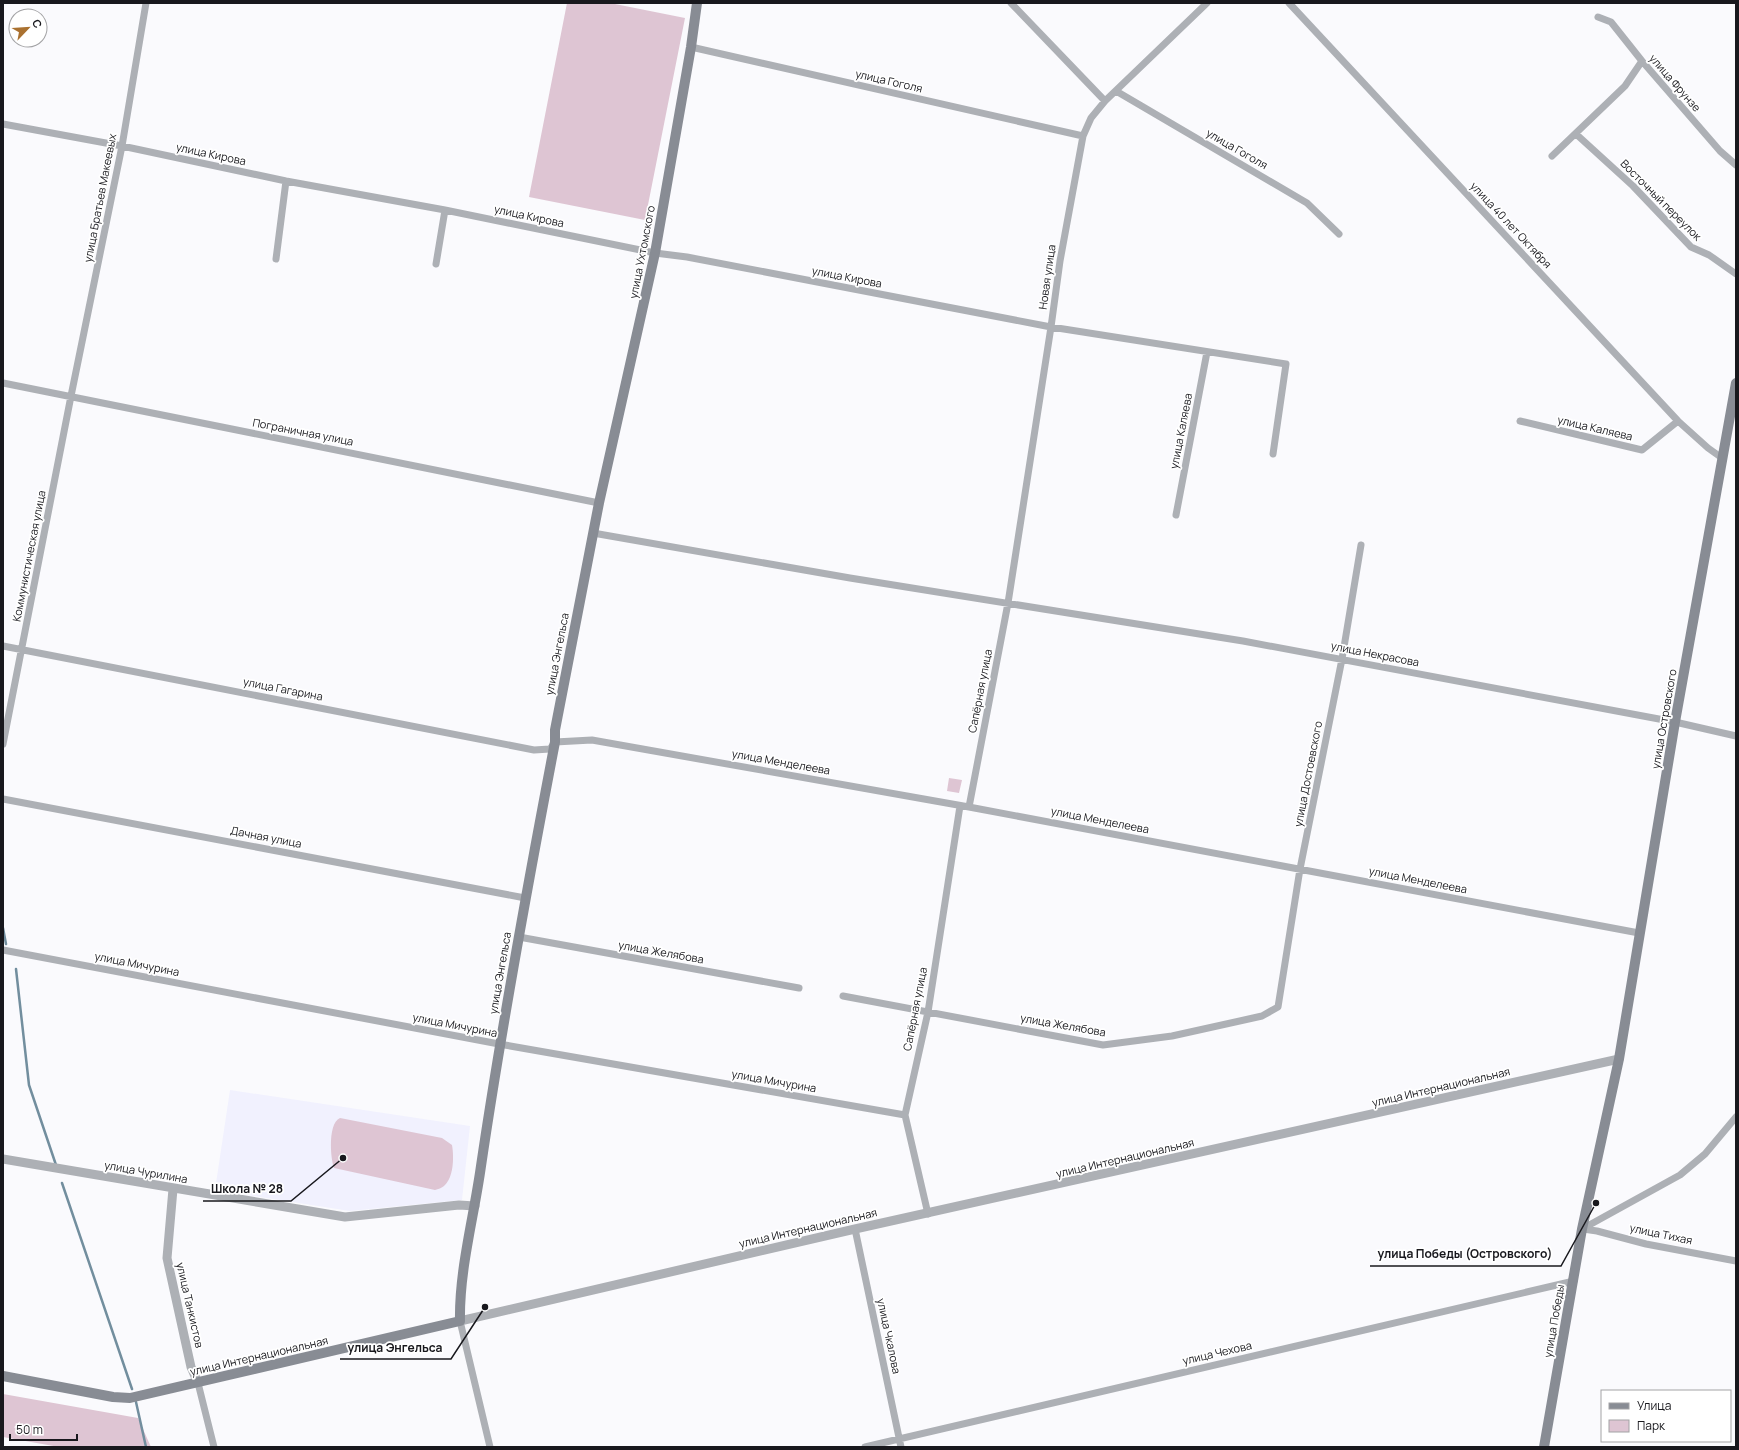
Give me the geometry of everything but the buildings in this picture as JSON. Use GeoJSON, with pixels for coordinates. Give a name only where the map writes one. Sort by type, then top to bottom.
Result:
{"type":"FeatureCollection","features":[{"type":"Feature","properties":{"kind":"main road","name":"улица Ухтомского"},"geometry":{"type":"LineString","coordinates":[[599,503],[655,253],[691,47],[696,3]]}},
{"type":"Feature","properties":{"kind":"main road","name":"улица Островского"},"geometry":{"type":"LineString","coordinates":[[1619,1059],[1675,722],[1722,458],[1736,389]]}},
{"type":"Feature","properties":{"kind":"main road","name":"улица Энгельса"},"geometry":{"type":"LineString","coordinates":[[460,1321],[460,1298],[499,1044],[555,730],[599,503]]}},
{"type":"Feature","properties":{"kind":"main road","name":"улица Победы"},"geometry":{"type":"LineString","coordinates":[[1544,1447],[1582,1229],[1619,1059]]}},
{"type":"Feature","properties":{"kind":"main road","name":"улица Интернациональная"},"geometry":{"type":"LineString","coordinates":[[3,1376],[113,1397],[130,1398],[460,1321]]}},
{"type":"Feature","properties":{"kind":"street","name":"улица Братьев Макеевых"},"geometry":{"type":"LineString","coordinates":[[71,396],[122,146],[146,3]]}},
{"type":"Feature","properties":{"kind":"street"},"geometry":{"type":"LineString","coordinates":[[1011,3],[1105,101]]}},
{"type":"Feature","properties":{"kind":"street","name":"Новая улица"},"geometry":{"type":"LineString","coordinates":[[1008,603],[1052,327],[1060,260],[1083,136],[1091,118],[1105,101],[1207,3]]}},
{"type":"Feature","properties":{"kind":"street","name":"улица 40 лет Октября"},"geometry":{"type":"LineString","coordinates":[[1290,3],[1678,421],[1708,448],[1722,458]]}},
{"type":"Feature","properties":{"kind":"street","name":"улица Фрунзе"},"geometry":{"type":"LineString","coordinates":[[1598,17],[1611,22],[1642,61],[1720,151],[1736,165]]}},
{"type":"Feature","properties":{"kind":"street","name":"улица Гоголя"},"geometry":{"type":"LineString","coordinates":[[691,47],[1083,136]]}},
{"type":"Feature","properties":{"kind":"street"},"geometry":{"type":"LineString","coordinates":[[1552,156],[1625,86],[1642,61]]}},
{"type":"Feature","properties":{"kind":"street","name":"улица Гоголя"},"geometry":{"type":"LineString","coordinates":[[1116,91],[1307,203],[1339,234]]}},
{"type":"Feature","properties":{"kind":"street","name":"улица Кирова"},"geometry":{"type":"LineString","coordinates":[[3,124],[122,146],[286,181],[445,210],[655,253],[687,257],[1052,327]]}},
{"type":"Feature","properties":{"kind":"street","name":"Восточный переулок"},"geometry":{"type":"LineString","coordinates":[[1576,134],[1633,186],[1691,248],[1710,255],[1736,274]]}},
{"type":"Feature","properties":{"kind":"street"},"geometry":{"type":"LineString","coordinates":[[276,259],[286,181]]}},
{"type":"Feature","properties":{"kind":"street"},"geometry":{"type":"LineString","coordinates":[[436,264],[445,210]]}},
{"type":"Feature","properties":{"kind":"street"},"geometry":{"type":"LineString","coordinates":[[1052,327],[1286,364],[1273,454]]}},
{"type":"Feature","properties":{"kind":"street","name":"улица Каляева"},"geometry":{"type":"LineString","coordinates":[[1176,515],[1207,352]]}},
{"type":"Feature","properties":{"kind":"street","name":"Пограничная улица"},"geometry":{"type":"LineString","coordinates":[[3,383],[599,503]]}},
{"type":"Feature","properties":{"kind":"street","name":"Коммунистическая улица"},"geometry":{"type":"LineString","coordinates":[[3,744],[71,396]]}},
{"type":"Feature","properties":{"kind":"street","name":"улица Каляева"},"geometry":{"type":"LineString","coordinates":[[1520,422],[1642,450],[1678,421]]}},
{"type":"Feature","properties":{"kind":"street","name":"улица Некрасова"},"geometry":{"type":"LineString","coordinates":[[593,533],[850,578],[1342,658],[1675,722],[1736,736]]}},
{"type":"Feature","properties":{"kind":"street","name":"улица Достоевского"},"geometry":{"type":"LineString","coordinates":[[1278,1007],[1300,869],[1342,658],[1360,545]]}},
{"type":"Feature","properties":{"kind":"street","name":"Сапёрная улица"},"geometry":{"type":"LineString","coordinates":[[969,807],[1008,603]]}},
{"type":"Feature","properties":{"kind":"street","name":"улица Гагарина"},"geometry":{"type":"LineString","coordinates":[[3,646],[534,750],[550,749],[554,742]]}},
{"type":"Feature","properties":{"kind":"street","name":"улица Менделеева"},"geometry":{"type":"LineString","coordinates":[[554,742],[592,740],[969,807],[1640,933]]}},
{"type":"Feature","properties":{"kind":"street","name":"Дачная улица"},"geometry":{"type":"LineString","coordinates":[[3,798],[525,898]]}},
{"type":"Feature","properties":{"kind":"street","name":"Сапёрная улица"},"geometry":{"type":"LineString","coordinates":[[928,1214],[905,1115],[928,1012],[960,806]]}},
{"type":"Feature","properties":{"kind":"street","name":"улица Желябова"},"geometry":{"type":"LineString","coordinates":[[519,937],[799,988]]}},
{"type":"Feature","properties":{"kind":"street","name":"улица Мичурина"},"geometry":{"type":"LineString","coordinates":[[3,950],[499,1044],[905,1115]]}},
{"type":"Feature","properties":{"kind":"street","name":"улица Желябова"},"geometry":{"type":"LineString","coordinates":[[843,996],[1103,1045],[1172,1036],[1262,1016],[1278,1007]]}},
{"type":"Feature","properties":{"kind":"street","name":"улица Интернациональная"},"geometry":{"type":"LineString","coordinates":[[460,1321],[855,1229],[928,1214],[1619,1059]]}},
{"type":"Feature","properties":{"kind":"street"},"geometry":{"type":"LineString","coordinates":[[1582,1229],[1680,1175],[1705,1154],[1736,1117]]}},
{"type":"Feature","properties":{"kind":"street","name":"улица Чурилина"},"geometry":{"type":"LineString","coordinates":[[3,1159],[345,1217],[459,1205],[475,1206]]}},
{"type":"Feature","properties":{"kind":"street","name":"улица Танкистов"},"geometry":{"type":"LineString","coordinates":[[173,1189],[167,1258],[191,1367],[198,1383],[214,1447]]}},
{"type":"Feature","properties":{"kind":"street","name":"улица Чкалова"},"geometry":{"type":"LineString","coordinates":[[855,1229],[901,1447]]}},
{"type":"Feature","properties":{"kind":"street","name":"улица Тихая"},"geometry":{"type":"LineString","coordinates":[[1582,1229],[1597,1231],[1646,1244],[1736,1261]]}},
{"type":"Feature","properties":{"kind":"street","name":"улица Чехова"},"geometry":{"type":"LineString","coordinates":[[865,1447],[1574,1281]]}},
{"type":"Feature","properties":{"kind":"street","name":"улица Энгельса"},"geometry":{"type":"LineString","coordinates":[[460,1321],[490,1447]]}},
{"type":"Feature","properties":{"kind":"shaded area"},"geometry":{"type":"Polygon","coordinates":[[[230,1090],[470,1126],[462,1200],[350,1211],[215,1190],[230,1090]]]}},
{"type":"Feature","properties":{"kind":"green space"},"geometry":{"type":"Polygon","coordinates":[[[567,3],[610,3],[685,18],[645,220],[529,197],[567,3]]]}},
{"type":"Feature","properties":{"kind":"green space"},"geometry":{"type":"Polygon","coordinates":[[[949,778],[962,780],[959,793],[947,791],[949,778]]]}},
{"type":"Feature","properties":{"kind":"green space"},"geometry":{"type":"Polygon","coordinates":[[[340,1118],[442,1138],[452,1145],[453,1150],[450,1178],[444,1186],[435,1190],[334,1168],[331,1141],[333,1126],[340,1118]]]}},
{"type":"Feature","properties":{"kind":"green space"},"geometry":{"type":"Polygon","coordinates":[[[3,1394],[138,1418],[151,1447],[59,1447],[3,1437],[3,1394]]]}},
{"type":"Feature","properties":{"kind":"waterway"},"geometry":{"type":"LineString","coordinates":[[3,928],[6,944]]}},
{"type":"Feature","properties":{"kind":"waterway"},"geometry":{"type":"LineString","coordinates":[[16,969],[29,1085],[56,1165]]}},
{"type":"Feature","properties":{"kind":"waterway"},"geometry":{"type":"LineString","coordinates":[[62,1183],[132,1389]]}},
{"type":"Feature","properties":{"kind":"waterway"},"geometry":{"type":"LineString","coordinates":[[136,1402],[146,1447]]}},
{"type":"Feature","properties":{"kind":"place","name":"Школа № 28"},"geometry":{"type":"Point","coordinates":[343,1158]}},
{"type":"Feature","properties":{"kind":"place","name":"улица Победы (Островского)"},"geometry":{"type":"Point","coordinates":[1596,1203]}},
{"type":"Feature","properties":{"kind":"place","name":"улица Энгельса"},"geometry":{"type":"Point","coordinates":[485,1307]}}]}
